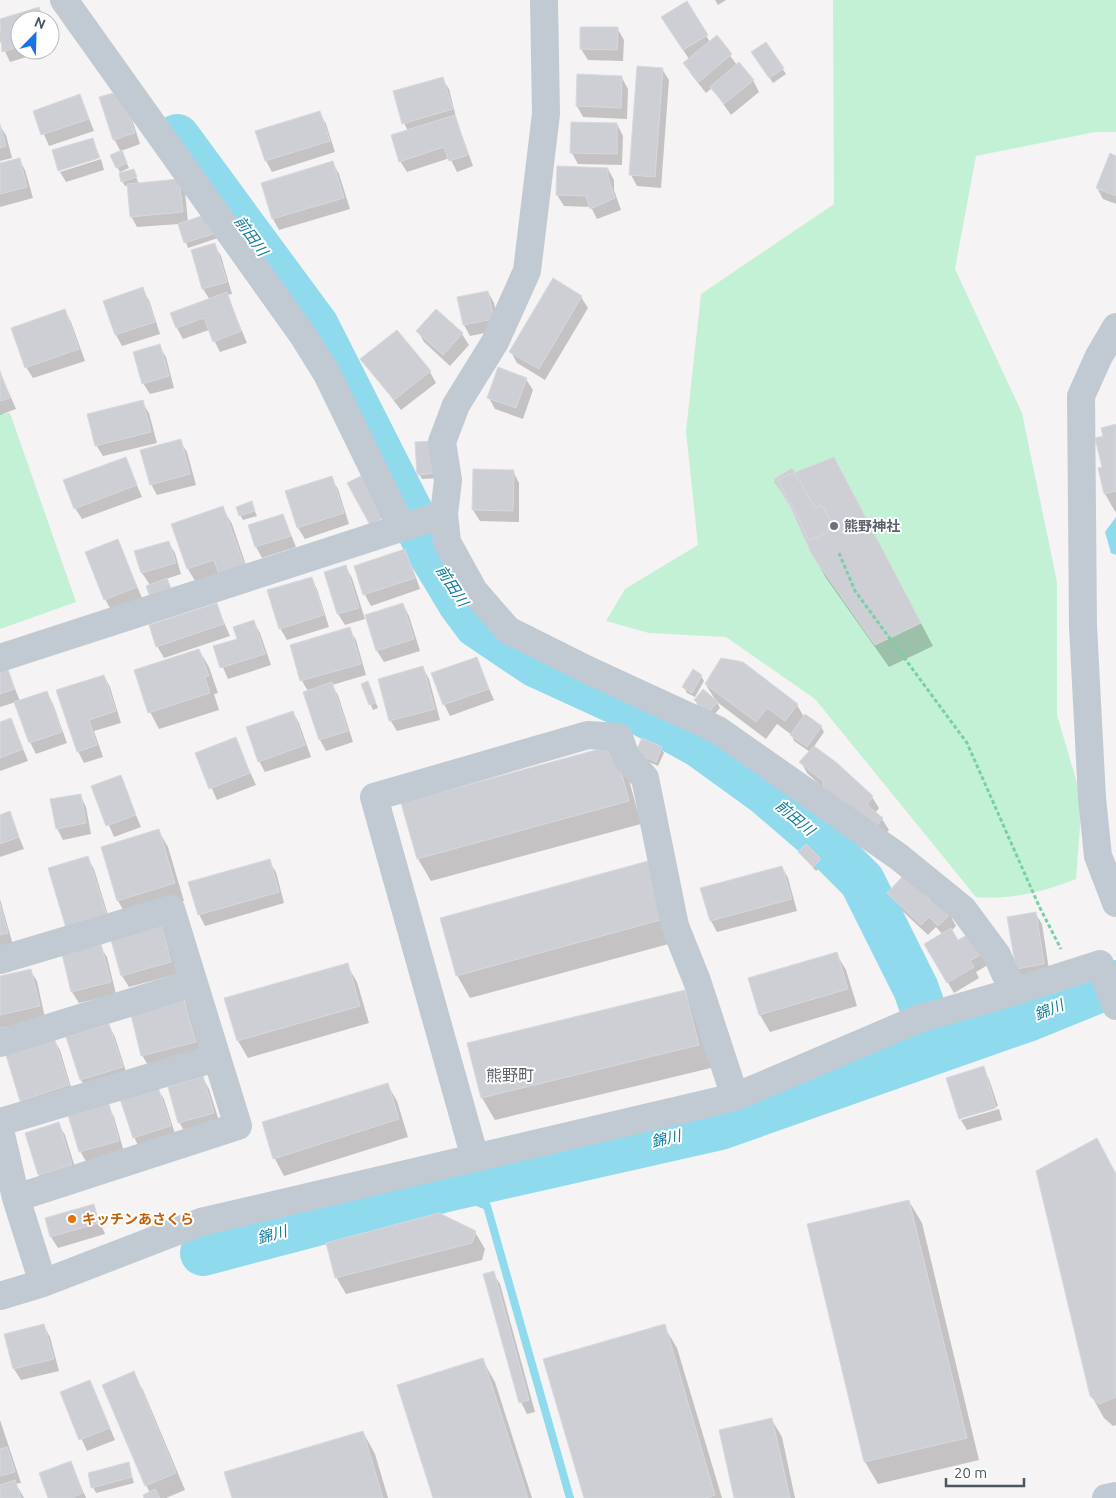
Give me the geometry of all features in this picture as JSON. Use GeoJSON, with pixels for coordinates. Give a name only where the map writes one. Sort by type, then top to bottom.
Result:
{"type":"FeatureCollection","features":[{"type":"Feature","properties":{"kind":"main road"},"geometry":{"type":"LineString","coordinates":[[1106,1498],[1116,1496]]}},
{"type":"Feature","properties":{"kind":"street"},"geometry":{"type":"LineString","coordinates":[[64,0],[304,337],[327,374],[401,526]]}},
{"type":"Feature","properties":{"kind":"street"},"geometry":{"type":"LineString","coordinates":[[544,0],[546,114],[527,271],[495,342],[456,405],[442,442],[448,480],[444,514],[447,542],[474,590],[508,630],[590,671],[718,730],[899,857],[963,910],[997,956],[1013,992]]}},
{"type":"Feature","properties":{"kind":"street"},"geometry":{"type":"LineString","coordinates":[[1116,327],[1098,356],[1081,396],[1083,626],[1092,798],[1098,856],[1116,903]]}},
{"type":"Feature","properties":{"kind":"street"},"geometry":{"type":"LineString","coordinates":[[0,658],[401,526],[444,514]]}},
{"type":"Feature","properties":{"kind":"street"},"geometry":{"type":"LineString","coordinates":[[475,1158],[374,797],[588,735],[619,737],[626,757],[645,778],[675,926],[697,981],[735,1097]]}},
{"type":"Feature","properties":{"kind":"street"},"geometry":{"type":"LineString","coordinates":[[0,960],[171,910],[215,1058],[238,1126],[16,1198]]}},
{"type":"Feature","properties":{"kind":"street"},"geometry":{"type":"LineString","coordinates":[[0,1296],[43,1283],[201,1222],[735,1097],[918,1020],[1108,961],[1116,1004]]}},
{"type":"Feature","properties":{"kind":"street"},"geometry":{"type":"LineString","coordinates":[[0,1043],[193,982]]}},
{"type":"Feature","properties":{"kind":"street"},"geometry":{"type":"LineString","coordinates":[[0,1122],[215,1058]]}},
{"type":"Feature","properties":{"kind":"street"},"geometry":{"type":"LineString","coordinates":[[0,1130],[16,1198],[43,1283]]}},
{"type":"Feature","properties":{"kind":"path"},"geometry":{"type":"LineString","coordinates":[[839,553],[855,591],[967,743],[1039,906],[1073,972]]}},
{"type":"Feature","properties":{"kind":"green space"},"geometry":{"type":"Polygon","coordinates":[[[833,0],[1116,0],[1116,132],[1095,132],[976,156],[955,269],[1022,413],[1057,582],[1057,715],[1082,800],[1076,879],[1052,888],[1027,894],[989,898],[976,897],[815,699],[726,637],[649,633],[606,621],[625,589],[698,545],[686,431],[701,294],[834,204],[833,0]]]}},
{"type":"Feature","properties":{"kind":"green space"},"geometry":{"type":"Polygon","coordinates":[[[10,413],[76,602],[0,629],[0,414],[10,413]]]}},
{"type":"Feature","properties":{"kind":"water"},"geometry":{"type":"Polygon","coordinates":[[[1116,517],[1116,555],[1111,553],[1105,532],[1116,517]]]}},
{"type":"Feature","properties":{"kind":"building"},"geometry":{"type":"Polygon","coordinates":[[[687,1],[708,35],[683,50],[661,17],[687,1]]]}},
{"type":"Feature","properties":{"kind":"building"},"geometry":{"type":"Polygon","coordinates":[[[39,7],[40,10],[29,10],[39,7]]]}},
{"type":"Feature","properties":{"kind":"building"},"geometry":{"type":"Polygon","coordinates":[[[10,16],[10,49],[2,52],[0,19],[10,16]]]}},
{"type":"Feature","properties":{"kind":"building"},"geometry":{"type":"Polygon","coordinates":[[[580,27],[618,27],[617,50],[580,49],[580,27]]]}},
{"type":"Feature","properties":{"kind":"building"},"geometry":{"type":"Polygon","coordinates":[[[717,35],[732,54],[699,82],[683,63],[717,35]]]}},
{"type":"Feature","properties":{"kind":"building"},"geometry":{"type":"Polygon","coordinates":[[[766,42],[784,68],[769,78],[751,52],[766,42]]]}},
{"type":"Feature","properties":{"kind":"building"},"geometry":{"type":"Polygon","coordinates":[[[739,62],[754,80],[724,104],[710,87],[739,62]]]}},
{"type":"Feature","properties":{"kind":"building"},"geometry":{"type":"Polygon","coordinates":[[[637,66],[663,68],[655,177],[629,175],[637,66]]]}},
{"type":"Feature","properties":{"kind":"building"},"geometry":{"type":"Polygon","coordinates":[[[577,74],[622,76],[621,108],[576,106],[577,74]]]}},
{"type":"Feature","properties":{"kind":"building"},"geometry":{"type":"Polygon","coordinates":[[[443,77],[453,109],[402,124],[393,91],[443,77]]]}},
{"type":"Feature","properties":{"kind":"building"},"geometry":{"type":"Polygon","coordinates":[[[121,91],[135,133],[113,140],[99,97],[121,91]]]}},
{"type":"Feature","properties":{"kind":"building"},"geometry":{"type":"Polygon","coordinates":[[[80,94],[89,119],[41,135],[33,111],[80,94]]]}},
{"type":"Feature","properties":{"kind":"building"},"geometry":{"type":"Polygon","coordinates":[[[320,111],[330,141],[265,161],[255,131],[320,111]]]}},
{"type":"Feature","properties":{"kind":"building"},"geometry":{"type":"Polygon","coordinates":[[[455,115],[468,155],[449,161],[444,147],[399,162],[391,135],[455,115]]]}},
{"type":"Feature","properties":{"kind":"building"},"geometry":{"type":"Polygon","coordinates":[[[571,122],[617,123],[617,154],[570,153],[571,122]]]}},
{"type":"Feature","properties":{"kind":"building"},"geometry":{"type":"Polygon","coordinates":[[[0,124],[6,146],[0,148],[0,124]]]}},
{"type":"Feature","properties":{"kind":"building"},"geometry":{"type":"Polygon","coordinates":[[[93,138],[99,158],[58,171],[52,150],[93,138]]]}},
{"type":"Feature","properties":{"kind":"building"},"geometry":{"type":"Polygon","coordinates":[[[122,150],[127,163],[116,168],[110,155],[122,150]]]}},
{"type":"Feature","properties":{"kind":"building"},"geometry":{"type":"Polygon","coordinates":[[[1110,153],[1116,156],[1116,196],[1096,188],[1110,153]]]}},
{"type":"Feature","properties":{"kind":"building"},"geometry":{"type":"Polygon","coordinates":[[[20,158],[27,187],[0,194],[0,163],[20,158]]]}},
{"type":"Feature","properties":{"kind":"building"},"geometry":{"type":"Polygon","coordinates":[[[333,161],[344,198],[272,219],[261,183],[333,161]]]}},
{"type":"Feature","properties":{"kind":"building"},"geometry":{"type":"Polygon","coordinates":[[[557,166],[608,168],[608,177],[615,198],[590,209],[586,196],[556,195],[557,166]]]}},
{"type":"Feature","properties":{"kind":"building"},"geometry":{"type":"Polygon","coordinates":[[[134,169],[137,177],[121,182],[119,173],[134,169]]]}},
{"type":"Feature","properties":{"kind":"building"},"geometry":{"type":"Polygon","coordinates":[[[179,179],[183,212],[130,217],[127,184],[179,179]]]}},
{"type":"Feature","properties":{"kind":"building"},"geometry":{"type":"Polygon","coordinates":[[[210,213],[216,233],[184,243],[178,224],[210,213]]]}},
{"type":"Feature","properties":{"kind":"building"},"geometry":{"type":"Polygon","coordinates":[[[215,243],[227,282],[202,289],[191,250],[215,243]]]}},
{"type":"Feature","properties":{"kind":"building"},"geometry":{"type":"Polygon","coordinates":[[[553,278],[582,296],[539,369],[509,352],[553,278]]]}},
{"type":"Feature","properties":{"kind":"building"},"geometry":{"type":"Polygon","coordinates":[[[143,287],[155,322],[115,335],[103,301],[143,287]]]}},
{"type":"Feature","properties":{"kind":"building"},"geometry":{"type":"Polygon","coordinates":[[[488,291],[494,319],[463,325],[457,297],[488,291]]]}},
{"type":"Feature","properties":{"kind":"building"},"geometry":{"type":"Polygon","coordinates":[[[227,292],[241,331],[213,342],[204,318],[176,328],[170,313],[227,292]]]}},
{"type":"Feature","properties":{"kind":"building"},"geometry":{"type":"Polygon","coordinates":[[[65,309],[79,349],[25,368],[11,328],[65,309]]]}},
{"type":"Feature","properties":{"kind":"building"},"geometry":{"type":"Polygon","coordinates":[[[436,309],[463,333],[443,355],[416,331],[436,309]]]}},
{"type":"Feature","properties":{"kind":"building"},"geometry":{"type":"Polygon","coordinates":[[[397,330],[431,371],[394,400],[360,359],[397,330]]]}},
{"type":"Feature","properties":{"kind":"building"},"geometry":{"type":"Polygon","coordinates":[[[160,344],[169,376],[142,384],[133,352],[160,344]]]}},
{"type":"Feature","properties":{"kind":"building"},"geometry":{"type":"Polygon","coordinates":[[[498,367],[527,378],[516,408],[487,398],[498,367]]]}},
{"type":"Feature","properties":{"kind":"building"},"geometry":{"type":"Polygon","coordinates":[[[0,371],[10,398],[0,401],[0,371]]]}},
{"type":"Feature","properties":{"kind":"building"},"geometry":{"type":"Polygon","coordinates":[[[143,400],[151,432],[95,446],[87,414],[143,400]]]}},
{"type":"Feature","properties":{"kind":"building"},"geometry":{"type":"Polygon","coordinates":[[[1116,424],[1116,491],[1104,494],[1098,468],[1102,467],[1095,438],[1103,436],[1101,428],[1116,424]]]}},
{"type":"Feature","properties":{"kind":"building"},"geometry":{"type":"Polygon","coordinates":[[[181,439],[190,474],[150,485],[140,450],[181,439]]]}},
{"type":"Feature","properties":{"kind":"building"},"geometry":{"type":"Polygon","coordinates":[[[435,441],[437,473],[417,475],[415,442],[435,441]]]}},
{"type":"Feature","properties":{"kind":"building"},"geometry":{"type":"Polygon","coordinates":[[[126,457],[137,485],[74,509],[63,480],[126,457]]]}},
{"type":"Feature","properties":{"kind":"building","name":"熊野神社"},"geometry":{"type":"Polygon","coordinates":[[[834,457],[921,623],[875,645],[812,555],[778,479],[834,457]]]}},
{"type":"Feature","properties":{"kind":"building"},"geometry":{"type":"Polygon","coordinates":[[[792,468],[815,508],[821,505],[833,524],[827,528],[829,531],[815,539],[815,537],[809,540],[791,503],[789,505],[774,479],[792,468]]]}},
{"type":"Feature","properties":{"kind":"building"},"geometry":{"type":"Polygon","coordinates":[[[473,469],[514,470],[513,511],[472,510],[473,469]]]}},
{"type":"Feature","properties":{"kind":"building"},"geometry":{"type":"Polygon","coordinates":[[[367,473],[390,514],[370,525],[347,483],[367,473]]]}},
{"type":"Feature","properties":{"kind":"building"},"geometry":{"type":"Polygon","coordinates":[[[332,476],[344,513],[297,528],[285,491],[332,476]]]}},
{"type":"Feature","properties":{"kind":"building"},"geometry":{"type":"Polygon","coordinates":[[[252,501],[255,511],[239,516],[236,507],[252,501]]]}},
{"type":"Feature","properties":{"kind":"building"},"geometry":{"type":"Polygon","coordinates":[[[223,506],[244,565],[219,574],[214,560],[187,569],[171,524],[223,506]]]}},
{"type":"Feature","properties":{"kind":"building"},"geometry":{"type":"Polygon","coordinates":[[[283,514],[291,536],[255,547],[248,525],[283,514]]]}},
{"type":"Feature","properties":{"kind":"building"},"geometry":{"type":"Polygon","coordinates":[[[118,539],[137,587],[104,600],[85,552],[118,539]]]}},
{"type":"Feature","properties":{"kind":"building"},"geometry":{"type":"Polygon","coordinates":[[[169,541],[176,563],[141,573],[134,551],[169,541]]]}},
{"type":"Feature","properties":{"kind":"building"},"geometry":{"type":"Polygon","coordinates":[[[405,549],[415,578],[363,595],[354,566],[405,549]]]}},
{"type":"Feature","properties":{"kind":"building"},"geometry":{"type":"Polygon","coordinates":[[[346,565],[359,608],[337,614],[324,572],[346,565]]]}},
{"type":"Feature","properties":{"kind":"building"},"geometry":{"type":"Polygon","coordinates":[[[312,577],[324,615],[279,629],[267,590],[312,577]]]}},
{"type":"Feature","properties":{"kind":"building"},"geometry":{"type":"Polygon","coordinates":[[[167,578],[173,594],[152,602],[146,586],[167,578]]]}},
{"type":"Feature","properties":{"kind":"building"},"geometry":{"type":"Polygon","coordinates":[[[217,603],[224,624],[156,647],[149,625],[217,603]]]}},
{"type":"Feature","properties":{"kind":"building"},"geometry":{"type":"Polygon","coordinates":[[[403,603],[414,639],[376,651],[365,615],[403,603]]]}},
{"type":"Feature","properties":{"kind":"building"},"geometry":{"type":"Polygon","coordinates":[[[254,620],[265,654],[220,668],[213,646],[237,639],[233,627],[254,620]]]}},
{"type":"Feature","properties":{"kind":"building"},"geometry":{"type":"Polygon","coordinates":[[[350,627],[361,664],[300,681],[290,645],[350,627]]]}},
{"type":"Feature","properties":{"kind":"building"},"geometry":{"type":"Polygon","coordinates":[[[199,649],[209,676],[205,677],[210,693],[148,713],[134,670],[199,649]]]}},
{"type":"Feature","properties":{"kind":"building"},"geometry":{"type":"Polygon","coordinates":[[[477,657],[489,689],[443,705],[431,673],[477,657]]]}},
{"type":"Feature","properties":{"kind":"building"},"geometry":{"type":"Polygon","coordinates":[[[721,658],[743,662],[798,704],[785,721],[767,708],[756,722],[705,684],[721,658]]]}},
{"type":"Feature","properties":{"kind":"building"},"geometry":{"type":"Polygon","coordinates":[[[423,666],[435,709],[389,721],[378,679],[423,666]]]}},
{"type":"Feature","properties":{"kind":"building"},"geometry":{"type":"Polygon","coordinates":[[[7,667],[15,689],[0,694],[0,670],[7,667]]]}},
{"type":"Feature","properties":{"kind":"building"},"geometry":{"type":"Polygon","coordinates":[[[693,669],[702,675],[692,693],[682,687],[693,669]]]}},
{"type":"Feature","properties":{"kind":"building"},"geometry":{"type":"Polygon","coordinates":[[[104,675],[116,711],[89,720],[97,745],[77,752],[56,690],[104,675]]]}},
{"type":"Feature","properties":{"kind":"building"},"geometry":{"type":"Polygon","coordinates":[[[368,681],[376,703],[369,705],[361,684],[368,681]]]}},
{"type":"Feature","properties":{"kind":"building"},"geometry":{"type":"Polygon","coordinates":[[[332,682],[348,731],[319,740],[303,692],[332,682]]]}},
{"type":"Feature","properties":{"kind":"building"},"geometry":{"type":"Polygon","coordinates":[[[703,689],[718,702],[708,713],[694,700],[703,689]]]}},
{"type":"Feature","properties":{"kind":"building"},"geometry":{"type":"Polygon","coordinates":[[[47,691],[62,732],[29,743],[14,702],[47,691]]]}},
{"type":"Feature","properties":{"kind":"building"},"geometry":{"type":"Polygon","coordinates":[[[293,711],[305,745],[258,762],[246,727],[293,711]]]}},
{"type":"Feature","properties":{"kind":"building"},"geometry":{"type":"Polygon","coordinates":[[[805,714],[822,726],[807,747],[790,735],[805,714]]]}},
{"type":"Feature","properties":{"kind":"building"},"geometry":{"type":"Polygon","coordinates":[[[11,718],[23,749],[0,758],[0,722],[11,718]]]}},
{"type":"Feature","properties":{"kind":"building"},"geometry":{"type":"Polygon","coordinates":[[[236,737],[250,773],[209,789],[195,753],[236,737]]]}},
{"type":"Feature","properties":{"kind":"building"},"geometry":{"type":"Polygon","coordinates":[[[642,738],[662,747],[656,762],[635,753],[642,738]]]}},
{"type":"Feature","properties":{"kind":"building"},"geometry":{"type":"Polygon","coordinates":[[[614,745],[629,801],[417,859],[401,803],[614,745]]]}},
{"type":"Feature","properties":{"kind":"building"},"geometry":{"type":"Polygon","coordinates":[[[814,746],[837,763],[873,796],[867,805],[883,818],[874,829],[823,787],[823,781],[799,762],[814,746]]]}},
{"type":"Feature","properties":{"kind":"building"},"geometry":{"type":"Polygon","coordinates":[[[121,775],[136,815],[106,826],[91,786],[121,775]]]}},
{"type":"Feature","properties":{"kind":"building"},"geometry":{"type":"Polygon","coordinates":[[[81,794],[86,823],[56,829],[50,799],[81,794]]]}},
{"type":"Feature","properties":{"kind":"building"},"geometry":{"type":"Polygon","coordinates":[[[10,811],[19,837],[0,844],[0,815],[10,811]]]}},
{"type":"Feature","properties":{"kind":"building"},"geometry":{"type":"Polygon","coordinates":[[[159,829],[175,883],[117,901],[101,847],[159,829]]]}},
{"type":"Feature","properties":{"kind":"building"},"geometry":{"type":"Polygon","coordinates":[[[806,844],[821,859],[813,867],[798,852],[806,844]]]}},
{"type":"Feature","properties":{"kind":"building"},"geometry":{"type":"Polygon","coordinates":[[[88,856],[107,916],[66,928],[48,868],[88,856]]]}},
{"type":"Feature","properties":{"kind":"building"},"geometry":{"type":"Polygon","coordinates":[[[270,859],[279,892],[198,915],[188,882],[270,859]]]}},
{"type":"Feature","properties":{"kind":"building"},"geometry":{"type":"Polygon","coordinates":[[[648,861],[664,919],[456,976],[440,918],[648,861]]]}},
{"type":"Feature","properties":{"kind":"building"},"geometry":{"type":"Polygon","coordinates":[[[782,866],[792,899],[710,921],[700,888],[782,866]]]}},
{"type":"Feature","properties":{"kind":"building"},"geometry":{"type":"Polygon","coordinates":[[[904,875],[930,901],[934,897],[951,914],[938,926],[929,917],[921,925],[887,893],[904,875]]]}},
{"type":"Feature","properties":{"kind":"building"},"geometry":{"type":"Polygon","coordinates":[[[0,904],[8,933],[0,935],[0,904]]]}},
{"type":"Feature","properties":{"kind":"building"},"geometry":{"type":"Polygon","coordinates":[[[1036,912],[1044,964],[1016,969],[1007,917],[1036,912]]]}},
{"type":"Feature","properties":{"kind":"building"},"geometry":{"type":"Polygon","coordinates":[[[162,926],[171,962],[121,976],[111,940],[162,926]]]}},
{"type":"Feature","properties":{"kind":"building"},"geometry":{"type":"Polygon","coordinates":[[[951,928],[958,940],[971,933],[983,953],[970,961],[974,967],[947,983],[924,944],[951,928]]]}},
{"type":"Feature","properties":{"kind":"building"},"geometry":{"type":"Polygon","coordinates":[[[101,944],[111,982],[71,992],[62,954],[101,944]]]}},
{"type":"Feature","properties":{"kind":"building"},"geometry":{"type":"Polygon","coordinates":[[[837,952],[848,989],[759,1015],[748,978],[837,952]]]}},
{"type":"Feature","properties":{"kind":"building"},"geometry":{"type":"Polygon","coordinates":[[[348,963],[360,1006],[237,1041],[224,998],[348,963]]]}},
{"type":"Feature","properties":{"kind":"building"},"geometry":{"type":"Polygon","coordinates":[[[31,969],[40,1006],[0,1015],[0,976],[31,969]]]}},
{"type":"Feature","properties":{"kind":"building"},"geometry":{"type":"Polygon","coordinates":[[[685,990],[699,1045],[481,1098],[467,1043],[685,990]]]}},
{"type":"Feature","properties":{"kind":"building"},"geometry":{"type":"Polygon","coordinates":[[[183,998],[196,1042],[141,1056],[130,1011],[183,998]]]}},
{"type":"Feature","properties":{"kind":"building"},"geometry":{"type":"Polygon","coordinates":[[[109,1024],[123,1067],[80,1080],[66,1037],[109,1024]]]}},
{"type":"Feature","properties":{"kind":"building"},"geometry":{"type":"Polygon","coordinates":[[[54,1037],[69,1085],[20,1101],[5,1052],[54,1037]]]}},
{"type":"Feature","properties":{"kind":"building"},"geometry":{"type":"Polygon","coordinates":[[[984,1066],[996,1108],[959,1119],[946,1078],[984,1066]]]}},
{"type":"Feature","properties":{"kind":"building"},"geometry":{"type":"Polygon","coordinates":[[[203,1076],[214,1113],[178,1123],[168,1087],[203,1076]]]}},
{"type":"Feature","properties":{"kind":"building"},"geometry":{"type":"Polygon","coordinates":[[[388,1083],[399,1119],[273,1159],[262,1122],[388,1083]]]}},
{"type":"Feature","properties":{"kind":"building"},"geometry":{"type":"Polygon","coordinates":[[[158,1087],[171,1126],[133,1138],[120,1099],[158,1087]]]}},
{"type":"Feature","properties":{"kind":"building"},"geometry":{"type":"Polygon","coordinates":[[[109,1104],[119,1141],[79,1152],[68,1115],[109,1104]]]}},
{"type":"Feature","properties":{"kind":"building"},"geometry":{"type":"Polygon","coordinates":[[[59,1122],[72,1165],[38,1175],[25,1133],[59,1122]]]}},
{"type":"Feature","properties":{"kind":"building"},"geometry":{"type":"Polygon","coordinates":[[[1097,1138],[1116,1174],[1116,1397],[1099,1404],[1090,1396],[1036,1171],[1097,1138]]]}},
{"type":"Feature","properties":{"kind":"building"},"geometry":{"type":"Polygon","coordinates":[[[909,1200],[967,1438],[864,1462],[807,1224],[909,1200]]]}},
{"type":"Feature","properties":{"kind":"building"},"geometry":{"type":"Polygon","coordinates":[[[94,1204],[99,1223],[50,1237],[45,1218],[94,1204]]]}},
{"type":"Feature","properties":{"kind":"building"},"geometry":{"type":"Polygon","coordinates":[[[439,1213],[476,1231],[472,1243],[335,1278],[326,1243],[439,1213]]]}},
{"type":"Feature","properties":{"kind":"building"},"geometry":{"type":"Polygon","coordinates":[[[494,1271],[529,1400],[519,1403],[483,1274],[494,1271]]]}},
{"type":"Feature","properties":{"kind":"building"},"geometry":{"type":"Polygon","coordinates":[[[44,1324],[54,1359],[13,1369],[4,1334],[44,1324]]]}},
{"type":"Feature","properties":{"kind":"building"},"geometry":{"type":"Polygon","coordinates":[[[665,1324],[715,1495],[705,1498],[584,1498],[543,1359],[665,1324]]]}},
{"type":"Feature","properties":{"kind":"building"},"geometry":{"type":"Polygon","coordinates":[[[483,1358],[528,1498],[433,1498],[397,1385],[483,1358]]]}},
{"type":"Feature","properties":{"kind":"building"},"geometry":{"type":"Polygon","coordinates":[[[134,1371],[176,1473],[145,1486],[102,1385],[134,1371]]]}},
{"type":"Feature","properties":{"kind":"building"},"geometry":{"type":"Polygon","coordinates":[[[90,1380],[110,1428],[79,1440],[60,1392],[90,1380]]]}},
{"type":"Feature","properties":{"kind":"building"},"geometry":{"type":"Polygon","coordinates":[[[772,1418],[790,1498],[734,1498],[719,1430],[772,1418]]]}},
{"type":"Feature","properties":{"kind":"building"},"geometry":{"type":"Polygon","coordinates":[[[363,1431],[383,1498],[232,1498],[224,1472],[363,1431]]]}},
{"type":"Feature","properties":{"kind":"building"},"geometry":{"type":"Polygon","coordinates":[[[7,1447],[15,1472],[0,1476],[0,1449],[7,1447]]]}},
{"type":"Feature","properties":{"kind":"building"},"geometry":{"type":"Polygon","coordinates":[[[71,1461],[83,1493],[71,1498],[48,1498],[39,1473],[71,1461]]]}},
{"type":"Feature","properties":{"kind":"building"},"geometry":{"type":"Polygon","coordinates":[[[129,1462],[132,1477],[91,1488],[88,1473],[129,1462]]]}},
{"type":"Feature","properties":{"kind":"building"},"geometry":{"type":"Polygon","coordinates":[[[15,1480],[21,1498],[0,1498],[0,1485],[15,1480]]]}},
{"type":"Feature","properties":{"kind":"building"},"geometry":{"type":"Polygon","coordinates":[[[155,1489],[160,1498],[144,1498],[143,1495],[155,1489]]]}},
{"type":"Feature","properties":{"kind":"waterway","name":"前田川"},"geometry":{"type":"LineString","coordinates":[[177,137],[316,326],[433,557],[460,602],[477,625],[535,664],[642,713],[700,745],[765,792],[822,841],[862,881],[916,989],[937,1049]]}},
{"type":"Feature","properties":{"kind":"waterway","name":"錦川"},"geometry":{"type":"LineString","coordinates":[[203,1253],[446,1189],[720,1127],[1030,1018],[1116,983]]}},
{"type":"Feature","properties":{"kind":"waterway"},"geometry":{"type":"LineString","coordinates":[[446,1189],[487,1206],[570,1498]]}},
{"type":"Feature","properties":{"kind":"place","name":"熊野神社"},"geometry":{"type":"Point","coordinates":[834,526]}},
{"type":"Feature","properties":{"kind":"place","name":"キッチンあさくら"},"geometry":{"type":"Point","coordinates":[72,1219]}},
{"type":"Feature","properties":{"kind":"district","name":"熊野町"},"geometry":{"type":"Point","coordinates":[510,1075]}}]}
